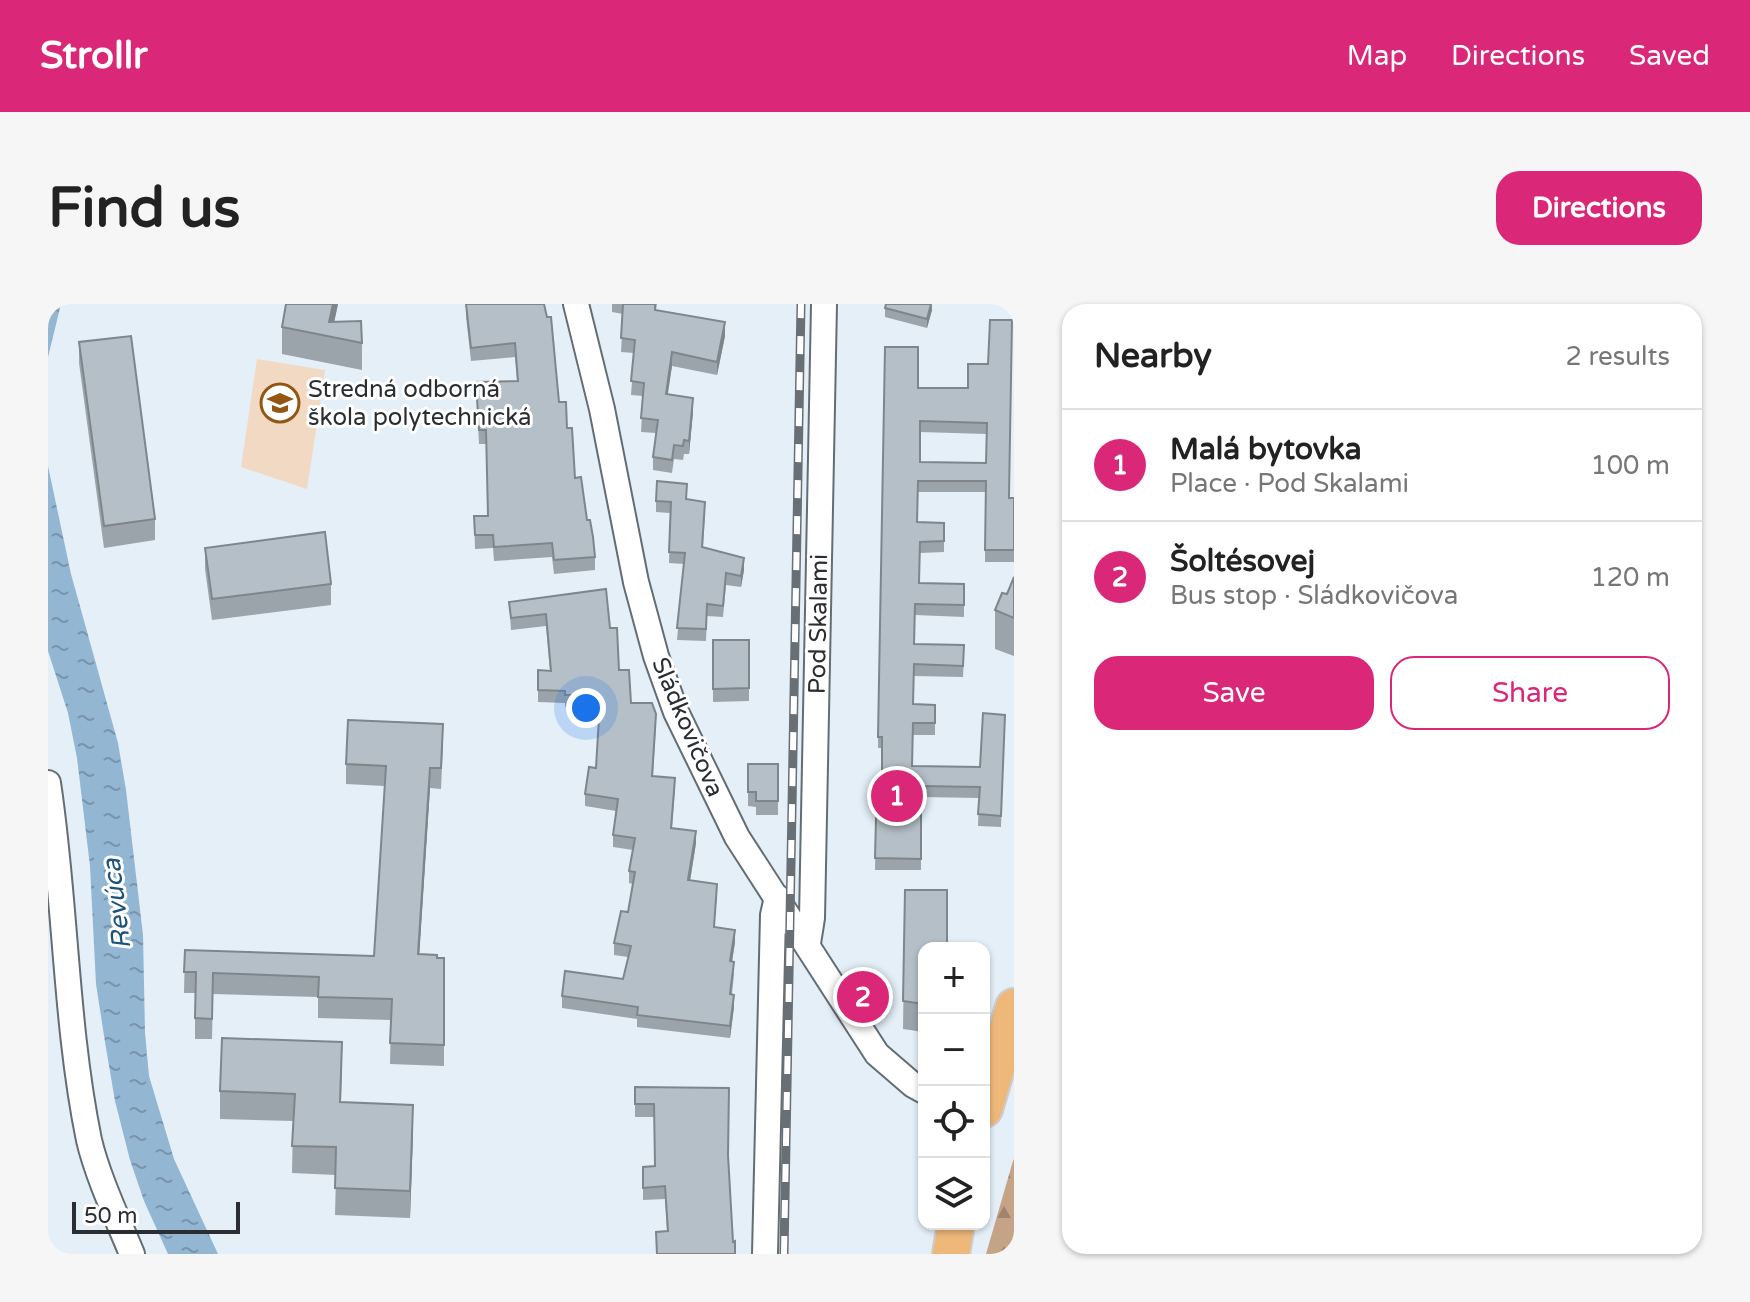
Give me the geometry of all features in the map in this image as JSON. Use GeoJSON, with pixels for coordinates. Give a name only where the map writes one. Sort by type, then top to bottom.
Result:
{"type":"FeatureCollection","features":[{"type":"Feature","properties":{"kind":"main road"},"geometry":{"type":"LineString","coordinates":[[990,1089],[1014,1007]]}},
{"type":"Feature","properties":{"kind":"main road"},"geometry":{"type":"LineString","coordinates":[[951,1254],[955,1230]]}},
{"type":"Feature","properties":{"kind":"street","name":"Sládkovičova"},"geometry":{"type":"LineString","coordinates":[[576,304],[602,409],[636,582],[656,656],[676,712],[737,837],[877,1054],[918,1088]]}},
{"type":"Feature","properties":{"kind":"street","name":"Pod Skalami"},"geometry":{"type":"LineString","coordinates":[[808,943],[812,918],[824,304]]}},
{"type":"Feature","properties":{"kind":"street"},"geometry":{"type":"LineString","coordinates":[[48,783],[58,847],[76,1048],[90,1143],[132,1254]]}},
{"type":"Feature","properties":{"kind":"street"},"geometry":{"type":"LineString","coordinates":[[765,1254],[773,915],[777,897]]}},
{"type":"Feature","properties":{"kind":"green space"},"geometry":{"type":"Polygon","coordinates":[[[1013,1161],[1014,1254],[986,1254],[1013,1161]]]}},
{"type":"Feature","properties":{"kind":"shaded area"},"geometry":{"type":"Polygon","coordinates":[[[257,359],[325,370],[307,489],[241,467],[257,359]]]}},
{"type":"Feature","properties":{"kind":"water"},"geometry":{"type":"Polygon","coordinates":[[[48,304],[61,304],[48,357],[48,304]]]}},
{"type":"Feature","properties":{"kind":"water","name":"Revúca"},"geometry":{"type":"Polygon","coordinates":[[[48,466],[71,574],[118,743],[126,790],[143,935],[149,1076],[174,1159],[218,1254],[168,1254],[144,1201],[115,1101],[96,984],[90,866],[77,758],[68,713],[48,651],[48,466]]]}},
{"type":"Feature","properties":{"kind":"building"},"geometry":{"type":"Polygon","coordinates":[[[286,304],[333,304],[329,322],[361,321],[362,343],[282,327],[286,304]]]}},
{"type":"Feature","properties":{"kind":"building"},"geometry":{"type":"Polygon","coordinates":[[[466,304],[544,304],[547,317],[551,317],[559,402],[566,402],[567,428],[572,428],[575,478],[581,477],[595,557],[554,560],[552,543],[494,547],[493,535],[475,535],[474,516],[488,516],[486,430],[479,430],[476,382],[518,381],[515,343],[471,348],[466,304]]]}},
{"type":"Feature","properties":{"kind":"building"},"geometry":{"type":"Polygon","coordinates":[[[623,304],[655,304],[655,310],[725,322],[717,362],[672,352],[666,394],[693,398],[689,441],[684,440],[683,446],[674,445],[672,460],[653,457],[658,420],[641,418],[644,383],[631,381],[635,340],[621,338],[623,304]]]}},
{"type":"Feature","properties":{"kind":"building"},"geometry":{"type":"Polygon","coordinates":[[[886,304],[931,304],[927,319],[885,308],[886,304]]]}},
{"type":"Feature","properties":{"kind":"building"},"geometry":{"type":"Polygon","coordinates":[[[990,320],[1012,320],[1009,498],[1014,498],[1014,550],[985,550],[986,481],[918,481],[917,522],[944,523],[944,541],[920,542],[919,583],[964,584],[964,605],[915,604],[914,644],[964,645],[963,666],[914,664],[913,704],[935,705],[935,723],[913,723],[912,766],[980,767],[983,713],[1005,715],[1001,816],[978,814],[980,787],[921,786],[921,859],[875,858],[877,778],[882,778],[882,737],[878,737],[885,347],[918,347],[918,388],[968,388],[968,364],[988,364],[990,320]],[[920,421],[920,462],[986,463],[987,423],[920,421]]]}},
{"type":"Feature","properties":{"kind":"building"},"geometry":{"type":"Polygon","coordinates":[[[131,336],[155,519],[104,526],[79,342],[131,336]]]}},
{"type":"Feature","properties":{"kind":"building"},"geometry":{"type":"Polygon","coordinates":[[[657,481],[687,484],[686,499],[705,502],[702,547],[744,558],[741,576],[726,573],[723,606],[707,604],[706,629],[677,628],[685,553],[669,552],[671,502],[656,501],[657,481]]]}},
{"type":"Feature","properties":{"kind":"building"},"geometry":{"type":"Polygon","coordinates":[[[325,532],[331,584],[212,599],[205,548],[325,532]]]}},
{"type":"Feature","properties":{"kind":"building"},"geometry":{"type":"Polygon","coordinates":[[[1014,577],[1014,618],[995,610],[1002,593],[1007,594],[1014,577]]]}},
{"type":"Feature","properties":{"kind":"building"},"geometry":{"type":"Polygon","coordinates":[[[606,589],[610,628],[617,628],[619,670],[629,670],[631,703],[652,703],[656,714],[652,776],[675,778],[671,828],[696,831],[688,880],[717,884],[714,927],[735,930],[730,961],[734,962],[730,994],[734,995],[730,1026],[637,1015],[638,1007],[562,996],[565,971],[623,979],[631,946],[614,943],[621,911],[628,912],[635,872],[629,871],[635,838],[613,835],[618,799],[585,794],[589,767],[596,768],[599,717],[594,695],[565,695],[565,691],[538,690],[538,670],[551,671],[546,614],[511,618],[509,602],[606,589]]]}},
{"type":"Feature","properties":{"kind":"building"},"geometry":{"type":"Polygon","coordinates":[[[713,640],[749,640],[749,688],[713,689],[713,640]]]}},
{"type":"Feature","properties":{"kind":"building"},"geometry":{"type":"Polygon","coordinates":[[[348,720],[443,724],[441,768],[430,768],[418,954],[444,958],[444,1045],[390,1043],[392,999],[318,997],[319,977],[213,973],[212,1019],[195,1018],[196,972],[184,972],[185,950],[374,956],[386,766],[346,764],[348,720]]]}},
{"type":"Feature","properties":{"kind":"building"},"geometry":{"type":"Polygon","coordinates":[[[748,764],[778,764],[778,801],[756,801],[756,792],[748,792],[748,764]]]}},
{"type":"Feature","properties":{"kind":"building"},"geometry":{"type":"Polygon","coordinates":[[[905,890],[947,890],[947,942],[918,942],[918,1003],[903,1001],[905,890]]]}},
{"type":"Feature","properties":{"kind":"building"},"geometry":{"type":"Polygon","coordinates":[[[222,1038],[342,1042],[340,1102],[413,1105],[410,1191],[335,1188],[336,1147],[292,1146],[295,1094],[220,1091],[222,1038]]]}},
{"type":"Feature","properties":{"kind":"building"},"geometry":{"type":"Polygon","coordinates":[[[635,1087],[729,1088],[728,1155],[735,1254],[657,1254],[656,1232],[668,1231],[665,1186],[643,1188],[643,1167],[655,1166],[654,1104],[635,1104],[635,1087]]]}},
{"type":"Feature","properties":{"kind":"railway"},"geometry":{"type":"LineString","coordinates":[[784,1254],[801,304]]}},
{"type":"Feature","properties":{"kind":"place","name":"Stredná odborná škola polytechnická"},"geometry":{"type":"Point","coordinates":[280,403]}},
{"type":"Feature","properties":{"kind":"place","name":"Malá bytovka"},"geometry":{"type":"Point","coordinates":[897,796]}},
{"type":"Feature","properties":{"kind":"place","name":"Šoltésovej"},"geometry":{"type":"Point","coordinates":[863,997]}}]}
